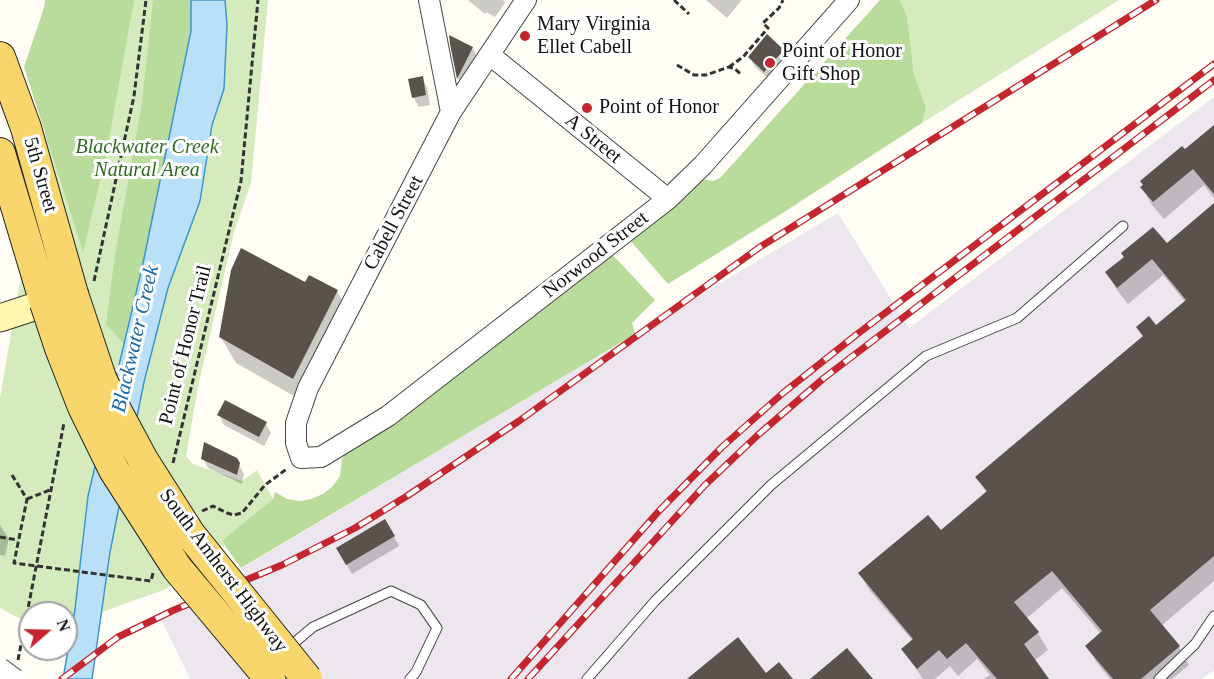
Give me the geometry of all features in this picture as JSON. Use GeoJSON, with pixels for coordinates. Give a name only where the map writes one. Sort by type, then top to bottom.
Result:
{"type":"FeatureCollection","features":[{"type":"Feature","properties":{"kind":"main road","name":"5th Street"},"geometry":{"type":"LineString","coordinates":[[0,57],[20,109],[73,294]]}},
{"type":"Feature","properties":{"kind":"main road","name":"5th Street"},"geometry":{"type":"LineString","coordinates":[[0,153],[45,303]]}},
{"type":"Feature","properties":{"kind":"main road","name":"South Amherst Highway"},"geometry":{"type":"LineString","coordinates":[[73,294],[102,378],[143,460],[190,534],[307,679]]}},
{"type":"Feature","properties":{"kind":"main road","name":"South Amherst Highway"},"geometry":{"type":"LineString","coordinates":[[45,303],[82,407],[114,470],[177,568],[273,667]]}},
{"type":"Feature","properties":{"kind":"street"},"geometry":{"type":"LineString","coordinates":[[429,0],[451,112]]}},
{"type":"Feature","properties":{"kind":"street","name":"Cabell Street"},"geometry":{"type":"LineString","coordinates":[[301,458],[296,443],[296,423],[308,388],[451,112],[526,0]]}},
{"type":"Feature","properties":{"kind":"street","name":"Norwood Street"},"geometry":{"type":"LineString","coordinates":[[301,458],[321,457],[388,416],[669,199],[703,165],[849,0]]}},
{"type":"Feature","properties":{"kind":"street","name":"A Street"},"geometry":{"type":"LineString","coordinates":[[490,55],[669,199]]}},
{"type":"Feature","properties":{"kind":"street"},"geometry":{"type":"LineString","coordinates":[[0,318],[73,294]]}},
{"type":"Feature","properties":{"kind":"lane"},"geometry":{"type":"LineString","coordinates":[[587,679],[655,601],[780,478],[926,356],[1017,318],[1122,226]]}},
{"type":"Feature","properties":{"kind":"lane"},"geometry":{"type":"LineString","coordinates":[[254,679],[273,667],[313,627],[391,591],[421,605],[437,628],[416,672],[410,679]]}},
{"type":"Feature","properties":{"kind":"lane"},"geometry":{"type":"LineString","coordinates":[[1159,679],[1195,644],[1214,616]]}},
{"type":"Feature","properties":{"kind":"path","name":"Point of Honor Trail"},"geometry":{"type":"LineString","coordinates":[[173,467],[241,181],[258,0]]}},
{"type":"Feature","properties":{"kind":"path"},"geometry":{"type":"LineString","coordinates":[[674,0],[689,14]]}},
{"type":"Feature","properties":{"kind":"path"},"geometry":{"type":"LineString","coordinates":[[677,65],[686,72],[699,76],[729,67],[743,57],[768,28],[763,23],[779,8],[783,0]]}},
{"type":"Feature","properties":{"kind":"path"},"geometry":{"type":"LineString","coordinates":[[729,67],[742,75]]}},
{"type":"Feature","properties":{"kind":"path"},"geometry":{"type":"LineString","coordinates":[[192,516],[213,506],[227,513],[242,513],[265,485],[301,458]]}},
{"type":"Feature","properties":{"kind":"path"},"geometry":{"type":"LineString","coordinates":[[12,475],[27,499],[14,563],[36,568],[143,580]]}},
{"type":"Feature","properties":{"kind":"path"},"geometry":{"type":"LineString","coordinates":[[27,499],[50,490]]}},
{"type":"Feature","properties":{"kind":"path"},"geometry":{"type":"LineString","coordinates":[[0,537],[18,540]]}},
{"type":"Feature","properties":{"kind":"path"},"geometry":{"type":"LineString","coordinates":[[11,671],[36,568]]}},
{"type":"Feature","properties":{"kind":"shaded area"},"geometry":{"type":"Polygon","coordinates":[[[1214,97],[1214,671],[1201,679],[190,679],[160,617],[838,213],[909,328],[1214,97]]]}},
{"type":"Feature","properties":{"kind":"green space","name":"Blackwater Creek Natural Area"},"geometry":{"type":"Polygon","coordinates":[[[45,0],[268,0],[251,183],[234,232],[199,382],[186,456],[193,464],[242,481],[257,470],[277,506],[166,589],[78,621],[78,601],[18,601],[18,618],[0,608],[0,398],[48,118],[45,0]]]}},
{"type":"Feature","properties":{"kind":"green space"},"geometry":{"type":"Polygon","coordinates":[[[45,0],[134,0],[106,156],[83,252],[24,67],[45,0]]]}},
{"type":"Feature","properties":{"kind":"green space"},"geometry":{"type":"Polygon","coordinates":[[[153,0],[191,0],[191,31],[124,344],[106,324],[115,255],[142,103],[153,0]]]}},
{"type":"Feature","properties":{"kind":"green space"},"geometry":{"type":"Polygon","coordinates":[[[880,0],[900,0],[907,16],[914,74],[926,107],[922,123],[668,284],[628,238],[697,178],[713,181],[720,178],[880,0]]]}},
{"type":"Feature","properties":{"kind":"green space"},"geometry":{"type":"Polygon","coordinates":[[[900,0],[1119,0],[922,123],[926,107],[914,74],[907,16],[900,0]]]}},
{"type":"Feature","properties":{"kind":"green space"},"geometry":{"type":"Polygon","coordinates":[[[609,251],[655,300],[632,323],[635,334],[241,568],[223,540],[273,499],[275,492],[287,499],[300,501],[323,494],[340,476],[342,459],[348,450],[609,251]]]}},
{"type":"Feature","properties":{"kind":"water","name":"Blackwater Creek"},"geometry":{"type":"Polygon","coordinates":[[[191,0],[225,0],[227,25],[224,89],[212,125],[200,201],[168,288],[144,382],[110,552],[92,679],[63,679],[66,661],[78,661],[78,601],[76,601],[88,496],[142,268],[191,31],[191,0]]]}},
{"type":"Feature","properties":{"kind":"building"},"geometry":{"type":"Polygon","coordinates":[[[767,34],[784,50],[764,72],[748,57],[767,34]]]}},
{"type":"Feature","properties":{"kind":"building"},"geometry":{"type":"Polygon","coordinates":[[[449,35],[473,47],[457,79],[450,44],[449,35]]]}},
{"type":"Feature","properties":{"kind":"building"},"geometry":{"type":"Polygon","coordinates":[[[423,76],[426,95],[412,98],[408,79],[423,76]]]}},
{"type":"Feature","properties":{"kind":"building"},"geometry":{"type":"Polygon","coordinates":[[[1214,125],[1214,194],[1193,169],[1153,202],[1140,187],[1143,185],[1140,181],[1182,146],[1185,149],[1214,125]]]}},
{"type":"Feature","properties":{"kind":"building"},"geometry":{"type":"Polygon","coordinates":[[[1214,203],[1214,556],[1150,610],[1180,646],[1141,679],[1113,679],[1085,646],[1102,631],[1052,571],[1014,602],[1039,632],[1024,644],[1049,679],[997,679],[966,643],[947,659],[939,650],[917,669],[901,649],[913,639],[858,573],[928,515],[941,530],[987,491],[975,477],[1143,336],[1136,327],[1149,316],[1156,325],[1186,300],[1152,259],[1117,288],[1105,272],[1124,257],[1121,253],[1153,227],[1167,243],[1214,203]]]}},
{"type":"Feature","properties":{"kind":"building"},"geometry":{"type":"Polygon","coordinates":[[[241,248],[305,282],[309,275],[338,290],[293,379],[219,337],[231,270],[241,248]]]}},
{"type":"Feature","properties":{"kind":"building"},"geometry":{"type":"Polygon","coordinates":[[[225,400],[267,422],[259,437],[217,415],[225,400]]]}},
{"type":"Feature","properties":{"kind":"building"},"geometry":{"type":"Polygon","coordinates":[[[204,442],[237,458],[240,463],[237,475],[201,459],[204,442]]]}},
{"type":"Feature","properties":{"kind":"building"},"geometry":{"type":"Polygon","coordinates":[[[385,519],[395,536],[346,565],[336,548],[385,519]]]}},
{"type":"Feature","properties":{"kind":"building"},"geometry":{"type":"Polygon","coordinates":[[[738,637],[766,673],[779,662],[793,679],[687,679],[738,637]]]}},
{"type":"Feature","properties":{"kind":"building"},"geometry":{"type":"Polygon","coordinates":[[[847,648],[873,679],[810,679],[847,648]]]}},
{"type":"Feature","properties":{"kind":"railway"},"geometry":{"type":"LineString","coordinates":[[62,679],[118,637],[174,610],[282,565],[355,528],[407,496],[519,421],[760,247],[1156,0]]}},
{"type":"Feature","properties":{"kind":"railway"},"geometry":{"type":"LineString","coordinates":[[511,679],[658,512],[722,447],[783,393],[856,335],[1214,64]]}},
{"type":"Feature","properties":{"kind":"railway"},"geometry":{"type":"LineString","coordinates":[[528,679],[705,485],[759,434],[824,378],[1214,80]]}},
{"type":"Feature","properties":{"kind":"place","name":"Mary Virginia Ellet Cabell"},"geometry":{"type":"Point","coordinates":[525,36]}},
{"type":"Feature","properties":{"kind":"place","name":"Point of Honor Gift Shop"},"geometry":{"type":"Point","coordinates":[770,63]}},
{"type":"Feature","properties":{"kind":"place","name":"Point of Honor"},"geometry":{"type":"Point","coordinates":[587,108]}}]}
